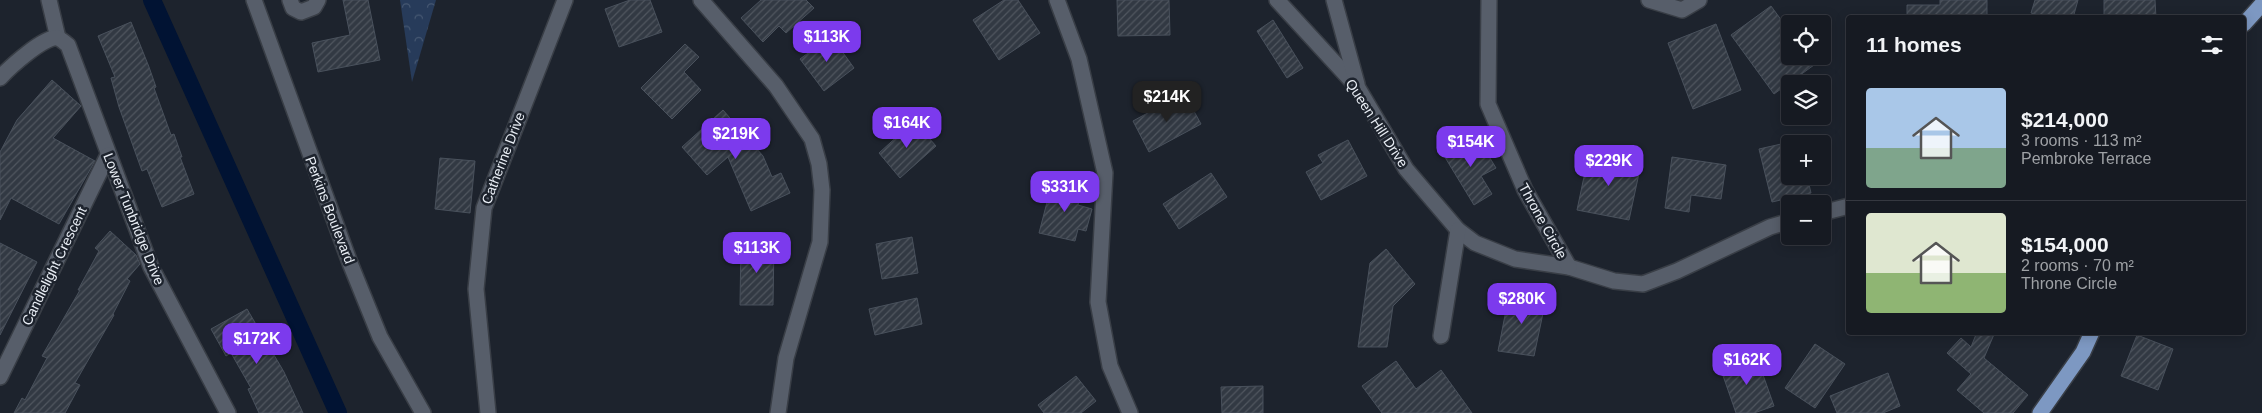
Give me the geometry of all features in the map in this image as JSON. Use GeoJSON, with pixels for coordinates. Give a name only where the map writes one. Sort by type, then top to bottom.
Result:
{"type":"FeatureCollection","features":[{"type":"Feature","properties":{"kind":"main road"},"geometry":{"type":"LineString","coordinates":[[2246,22],[2262,4]]}},
{"type":"Feature","properties":{"kind":"main road"},"geometry":{"type":"LineString","coordinates":[[2040,413],[2083,352],[2091,335]]}},
{"type":"Feature","properties":{"kind":"street","name":"Lower Tunbridge Drive"},"geometry":{"type":"LineString","coordinates":[[49,0],[63,41],[151,267],[228,413]]}},
{"type":"Feature","properties":{"kind":"street","name":"Perkins Boulevard"},"geometry":{"type":"LineString","coordinates":[[254,0],[353,271],[380,337],[423,413]]}},
{"type":"Feature","properties":{"kind":"street"},"geometry":{"type":"LineString","coordinates":[[290,0],[293,8],[301,12],[314,7],[318,0]]}},
{"type":"Feature","properties":{"kind":"street","name":"Catherine Drive"},"geometry":{"type":"LineString","coordinates":[[488,413],[476,289],[484,208],[565,0]]}},
{"type":"Feature","properties":{"kind":"street"},"geometry":{"type":"LineString","coordinates":[[701,0],[776,86],[812,138],[819,164],[822,190],[820,242],[786,358],[778,413]]}},
{"type":"Feature","properties":{"kind":"street"},"geometry":{"type":"LineString","coordinates":[[1057,0],[1079,59],[1105,173],[1098,302],[1110,366],[1130,413]]}},
{"type":"Feature","properties":{"kind":"street","name":"Queen Hill Drive"},"geometry":{"type":"LineString","coordinates":[[1277,0],[1358,88],[1406,169],[1458,230],[1475,243],[1515,259],[1569,268],[1614,281],[1643,284],[1677,271],[1770,226],[1781,223]]}},
{"type":"Feature","properties":{"kind":"street"},"geometry":{"type":"LineString","coordinates":[[1334,0],[1358,88]]}},
{"type":"Feature","properties":{"kind":"street","name":"Throne Circle"},"geometry":{"type":"LineString","coordinates":[[1489,0],[1488,104],[1525,190],[1569,268]]}},
{"type":"Feature","properties":{"kind":"street"},"geometry":{"type":"LineString","coordinates":[[1649,0],[1682,10],[1699,0]]}},
{"type":"Feature","properties":{"kind":"street"},"geometry":{"type":"LineString","coordinates":[[0,78],[7,70],[47,39],[63,41]]}},
{"type":"Feature","properties":{"kind":"street","name":"Candlelight Crescent"},"geometry":{"type":"LineString","coordinates":[[0,377],[108,155]]}},
{"type":"Feature","properties":{"kind":"street"},"geometry":{"type":"LineString","coordinates":[[1831,211],[1846,207]]}},
{"type":"Feature","properties":{"kind":"street"},"geometry":{"type":"LineString","coordinates":[[1442,336],[1458,230]]}},
{"type":"Feature","properties":{"kind":"green space"},"geometry":{"type":"Polygon","coordinates":[[[400,0],[436,0],[412,82],[400,0]]]}},
{"type":"Feature","properties":{"kind":"building"},"geometry":{"type":"Polygon","coordinates":[[[343,0],[368,0],[380,60],[318,72],[312,43],[350,35],[343,0]]]}},
{"type":"Feature","properties":{"kind":"building"},"geometry":{"type":"Polygon","coordinates":[[[630,0],[650,0],[662,32],[619,47],[605,9],[630,0]]]}},
{"type":"Feature","properties":{"kind":"building"},"geometry":{"type":"Polygon","coordinates":[[[761,0],[806,0],[814,8],[786,33],[779,26],[763,42],[741,18],[761,0]]]}},
{"type":"Feature","properties":{"kind":"building"},"geometry":{"type":"Polygon","coordinates":[[[1004,0],[1018,0],[1040,33],[999,60],[973,20],[1004,0]]]}},
{"type":"Feature","properties":{"kind":"building"},"geometry":{"type":"Polygon","coordinates":[[[1117,0],[1169,0],[1170,35],[1118,36],[1117,0]]]}},
{"type":"Feature","properties":{"kind":"building"},"geometry":{"type":"Polygon","coordinates":[[[1940,0],[1987,0],[1987,15],[1907,15],[1907,5],[1940,5],[1940,0]]]}},
{"type":"Feature","properties":{"kind":"building"},"geometry":{"type":"Polygon","coordinates":[[[2035,0],[2078,0],[2074,15],[2039,15],[2031,13],[2035,0]]]}},
{"type":"Feature","properties":{"kind":"building"},"geometry":{"type":"Polygon","coordinates":[[[2104,0],[2155,0],[2156,15],[2104,15],[2104,0]]]}},
{"type":"Feature","properties":{"kind":"building"},"geometry":{"type":"Polygon","coordinates":[[[1771,6],[1781,20],[1781,65],[1814,65],[1800,75],[1781,75],[1781,89],[1774,94],[1731,35],[1771,6]]]}},
{"type":"Feature","properties":{"kind":"building"},"geometry":{"type":"Polygon","coordinates":[[[1273,20],[1303,68],[1287,78],[1257,31],[1273,20]]]}},
{"type":"Feature","properties":{"kind":"building"},"geometry":{"type":"Polygon","coordinates":[[[131,22],[149,67],[156,87],[154,88],[171,135],[174,134],[182,157],[180,157],[194,194],[162,207],[147,169],[142,171],[119,107],[111,78],[115,77],[98,36],[131,22]]]}},
{"type":"Feature","properties":{"kind":"building"},"geometry":{"type":"Polygon","coordinates":[[[1716,24],[1741,90],[1693,109],[1668,43],[1716,24]]]}},
{"type":"Feature","properties":{"kind":"building"},"geometry":{"type":"Polygon","coordinates":[[[831,36],[854,68],[824,91],[800,59],[831,36]]]}},
{"type":"Feature","properties":{"kind":"building"},"geometry":{"type":"Polygon","coordinates":[[[685,44],[699,57],[684,72],[701,90],[672,119],[641,88],[685,44]]]}},
{"type":"Feature","properties":{"kind":"building"},"geometry":{"type":"Polygon","coordinates":[[[52,80],[81,106],[53,138],[95,161],[59,224],[11,198],[0,220],[0,152],[17,120],[52,80]]]}},
{"type":"Feature","properties":{"kind":"building"},"geometry":{"type":"Polygon","coordinates":[[[1184,93],[1201,124],[1149,152],[1133,121],[1184,93]]]}},
{"type":"Feature","properties":{"kind":"building"},"geometry":{"type":"Polygon","coordinates":[[[723,110],[763,156],[772,177],[781,173],[790,193],[751,211],[728,157],[707,175],[682,147],[723,110]]]}},
{"type":"Feature","properties":{"kind":"building"},"geometry":{"type":"Polygon","coordinates":[[[914,121],[936,146],[900,178],[879,153],[914,121]]]}},
{"type":"Feature","properties":{"kind":"building"},"geometry":{"type":"Polygon","coordinates":[[[1476,135],[1496,168],[1481,176],[1492,194],[1474,205],[1443,154],[1476,135]]]}},
{"type":"Feature","properties":{"kind":"building"},"geometry":{"type":"Polygon","coordinates":[[[1348,140],[1367,176],[1321,200],[1306,172],[1323,163],[1318,155],[1348,140]]]}},
{"type":"Feature","properties":{"kind":"building"},"geometry":{"type":"Polygon","coordinates":[[[1781,144],[1781,185],[1809,185],[1811,193],[1781,195],[1781,200],[1772,202],[1759,149],[1781,144]]]}},
{"type":"Feature","properties":{"kind":"building"},"geometry":{"type":"Polygon","coordinates":[[[1589,153],[1641,164],[1629,220],[1577,210],[1589,153]]]}},
{"type":"Feature","properties":{"kind":"building"},"geometry":{"type":"Polygon","coordinates":[[[1672,157],[1726,165],[1721,199],[1691,195],[1689,212],[1665,208],[1672,157]]]}},
{"type":"Feature","properties":{"kind":"building"},"geometry":{"type":"Polygon","coordinates":[[[440,158],[475,161],[470,213],[435,209],[440,158]]]}},
{"type":"Feature","properties":{"kind":"building"},"geometry":{"type":"Polygon","coordinates":[[[1211,173],[1227,197],[1179,229],[1163,204],[1211,173]]]}},
{"type":"Feature","properties":{"kind":"building"},"geometry":{"type":"Polygon","coordinates":[[[1052,183],[1082,190],[1078,205],[1092,209],[1086,231],[1078,229],[1075,241],[1039,233],[1052,183]]]}},
{"type":"Feature","properties":{"kind":"building"},"geometry":{"type":"Polygon","coordinates":[[[110,231],[136,255],[140,264],[127,279],[130,281],[114,315],[75,383],[80,385],[65,413],[14,413],[22,398],[25,400],[47,358],[42,356],[80,290],[78,290],[99,251],[95,248],[110,231]]]}},
{"type":"Feature","properties":{"kind":"building"},"geometry":{"type":"Polygon","coordinates":[[[912,237],[918,273],[882,279],[876,244],[912,237]]]}},
{"type":"Feature","properties":{"kind":"building"},"geometry":{"type":"Polygon","coordinates":[[[0,243],[37,262],[0,335],[0,243]]]}},
{"type":"Feature","properties":{"kind":"building"},"geometry":{"type":"Polygon","coordinates":[[[741,243],[774,243],[773,305],[740,305],[741,243]]]}},
{"type":"Feature","properties":{"kind":"building"},"geometry":{"type":"Polygon","coordinates":[[[1386,249],[1415,284],[1393,306],[1387,347],[1358,347],[1370,263],[1386,249]]]}},
{"type":"Feature","properties":{"kind":"building"},"geometry":{"type":"Polygon","coordinates":[[[1509,295],[1546,299],[1534,356],[1498,351],[1509,295]]]}},
{"type":"Feature","properties":{"kind":"building"},"geometry":{"type":"Polygon","coordinates":[[[917,298],[922,324],[875,335],[869,309],[917,298]]]}},
{"type":"Feature","properties":{"kind":"building"},"geometry":{"type":"Polygon","coordinates":[[[247,309],[284,372],[303,413],[259,413],[248,389],[251,388],[231,353],[226,356],[211,329],[247,309]]]}},
{"type":"Feature","properties":{"kind":"building"},"geometry":{"type":"Polygon","coordinates":[[[1976,335],[1994,335],[1984,358],[2028,395],[2013,413],[1984,413],[1957,390],[1971,374],[1947,353],[1961,338],[1971,347],[1976,335]]]}},
{"type":"Feature","properties":{"kind":"building"},"geometry":{"type":"Polygon","coordinates":[[[2137,335],[2173,349],[2158,390],[2121,376],[2137,335]]]}},
{"type":"Feature","properties":{"kind":"building"},"geometry":{"type":"Polygon","coordinates":[[[1815,344],[1845,364],[1815,408],[1785,388],[1815,344]]]}},
{"type":"Feature","properties":{"kind":"building"},"geometry":{"type":"Polygon","coordinates":[[[1756,355],[1774,406],[1754,413],[1736,413],[1720,367],[1756,355]]]}},
{"type":"Feature","properties":{"kind":"building"},"geometry":{"type":"Polygon","coordinates":[[[1396,361],[1416,389],[1441,370],[1472,413],[1382,413],[1362,386],[1396,361]]]}},
{"type":"Feature","properties":{"kind":"building"},"geometry":{"type":"Polygon","coordinates":[[[1888,373],[1900,406],[1883,413],[1837,413],[1830,396],[1888,373]]]}},
{"type":"Feature","properties":{"kind":"building"},"geometry":{"type":"Polygon","coordinates":[[[1076,376],[1096,401],[1081,413],[1044,413],[1038,405],[1076,376]]]}},
{"type":"Feature","properties":{"kind":"building"},"geometry":{"type":"Polygon","coordinates":[[[1263,386],[1263,413],[1222,413],[1221,387],[1263,386]]]}},
{"type":"Feature","properties":{"kind":"waterway"},"geometry":{"type":"LineString","coordinates":[[152,0],[338,413]]}}]}
